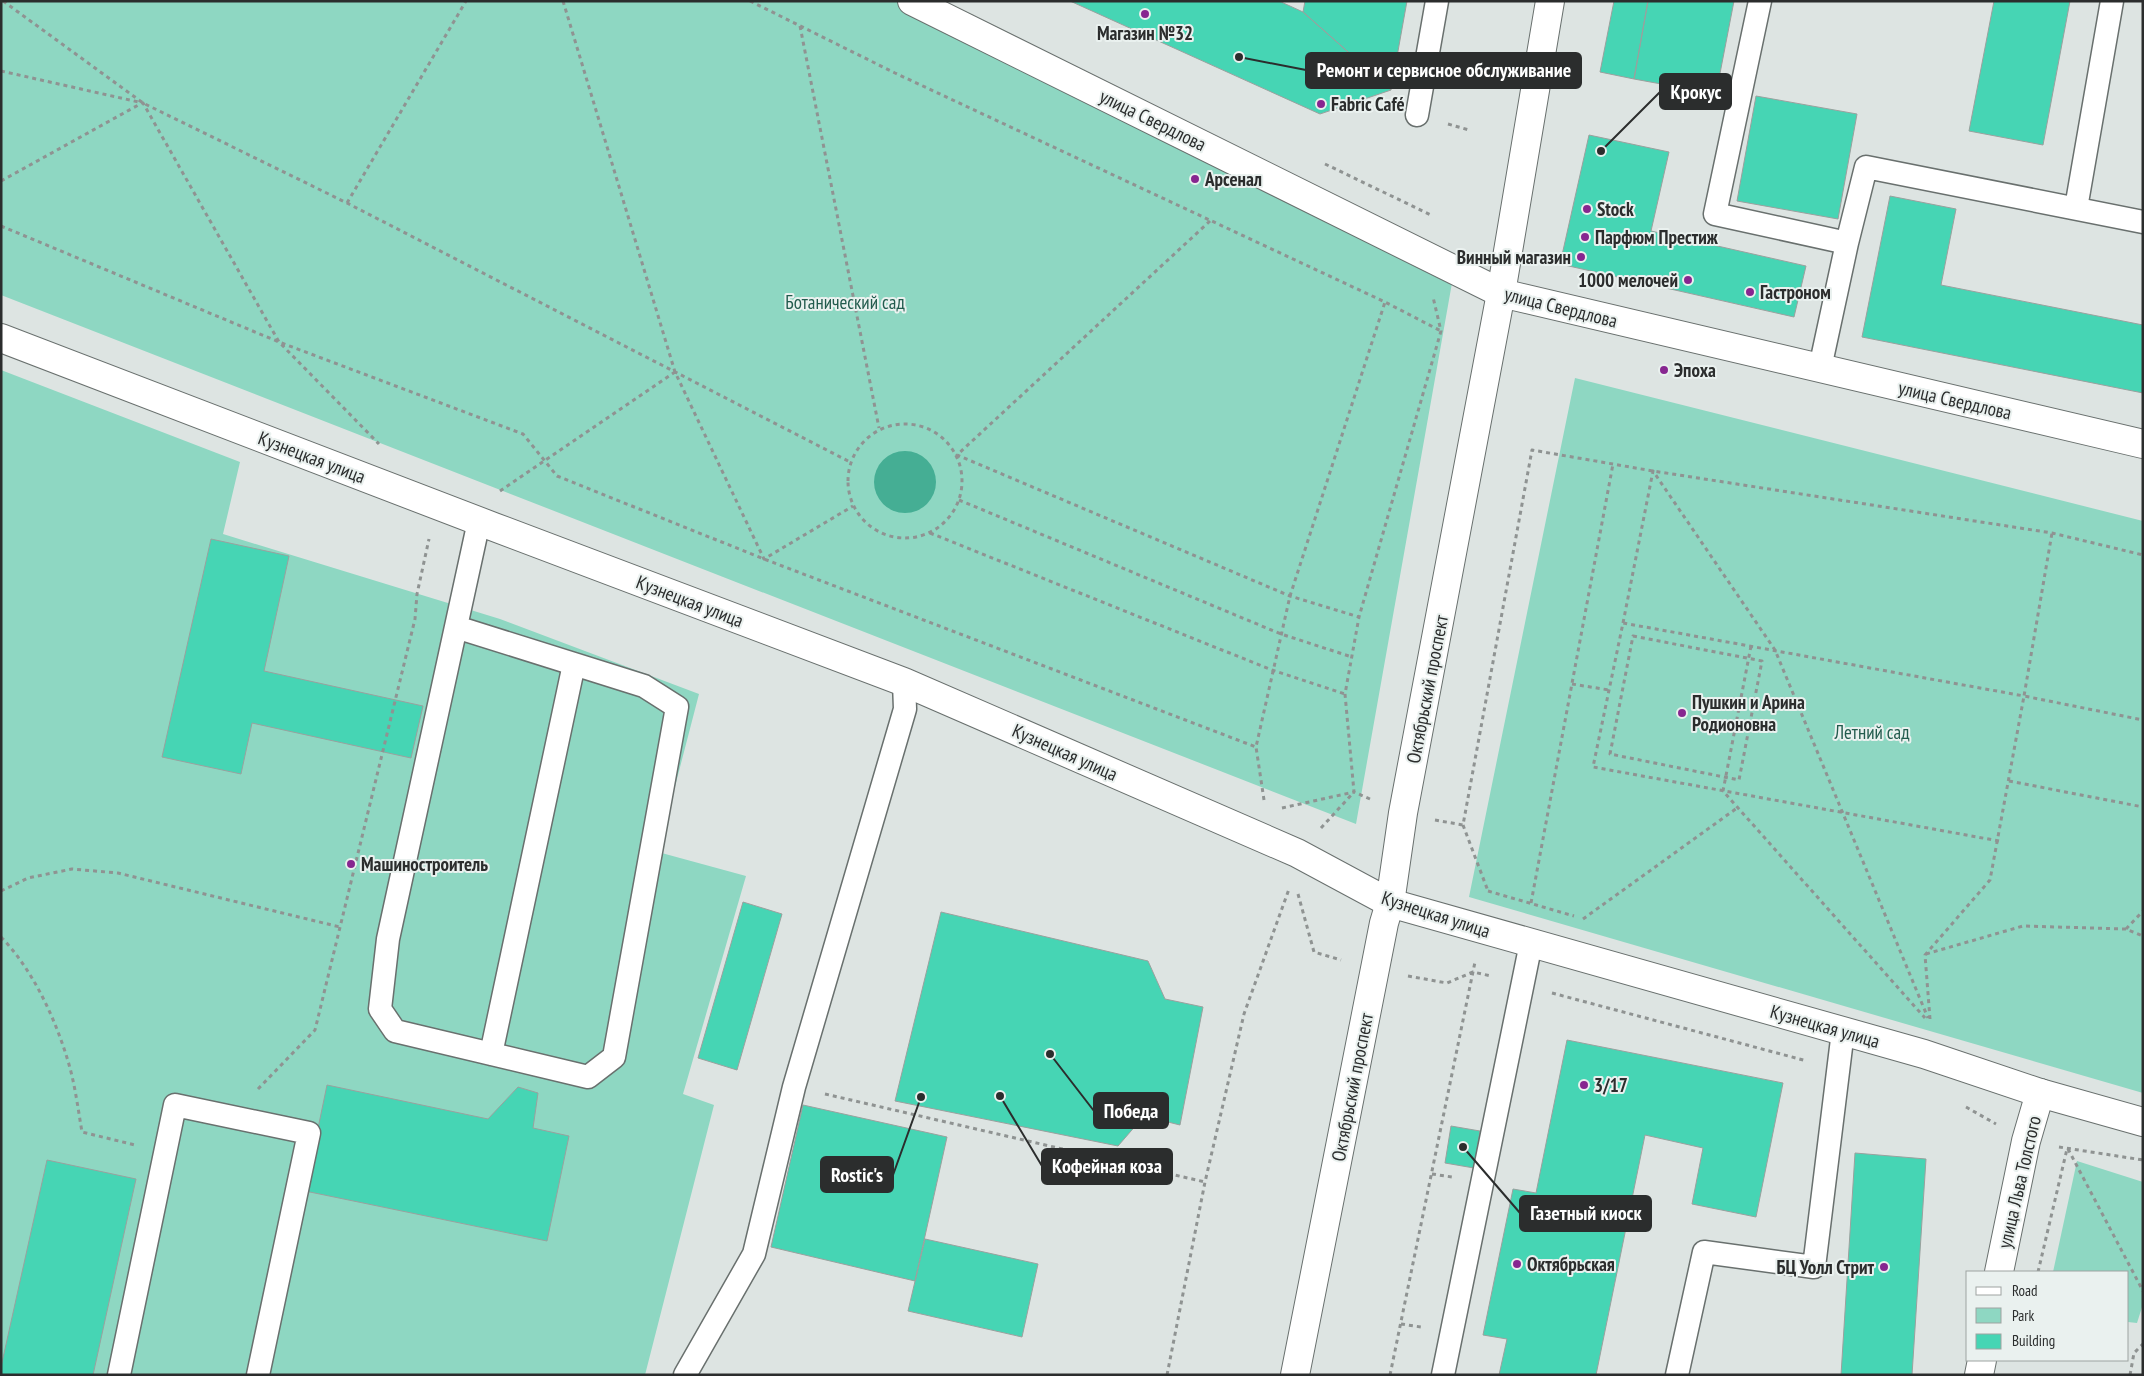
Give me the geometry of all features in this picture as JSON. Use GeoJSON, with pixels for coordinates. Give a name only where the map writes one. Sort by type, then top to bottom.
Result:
{"type":"FeatureCollection","features":[{"type":"Feature","properties":{"kind":"street","name":"улица Свердлова"},"geometry":{"type":"LineString","coordinates":[[912,1],[1501,293],[2143,444]]}},
{"type":"Feature","properties":{"kind":"street","name":"Октябрьский проспект"},"geometry":{"type":"LineString","coordinates":[[1295,1375],[1384,923],[1390,903],[1403,813],[1501,293],[1550,1]]}},
{"type":"Feature","properties":{"kind":"street","name":"Кузнецкая улица"},"geometry":{"type":"LineString","coordinates":[[1,338],[904,682],[1297,854],[1390,903],[1924,1054],[2040,1093],[2143,1122]]}},
{"type":"Feature","properties":{"kind":"street","name":"улица Льва Толстого"},"geometry":{"type":"LineString","coordinates":[[1999,1271],[2026,1141],[2040,1093]]}},
{"type":"Feature","properties":{"kind":"street"},"geometry":{"type":"LineString","coordinates":[[1979,1375],[1982,1361]]}},
{"type":"Feature","properties":{"kind":"lane"},"geometry":{"type":"LineString","coordinates":[[1417,115],[1436,1]]}},
{"type":"Feature","properties":{"kind":"lane"},"geometry":{"type":"LineString","coordinates":[[1760,1],[1715,214],[1847,243]]}},
{"type":"Feature","properties":{"kind":"lane"},"geometry":{"type":"LineString","coordinates":[[2076,208],[2112,1]]}},
{"type":"Feature","properties":{"kind":"lane"},"geometry":{"type":"LineString","coordinates":[[1820,368],[1847,243],[1866,167],[2143,222]]}},
{"type":"Feature","properties":{"kind":"lane"},"geometry":{"type":"LineString","coordinates":[[456,627],[644,686],[677,708],[614,1057],[588,1077],[395,1031],[380,1010],[388,938],[479,521]]}},
{"type":"Feature","properties":{"kind":"lane"},"geometry":{"type":"LineString","coordinates":[[491,1054],[574,664]]}},
{"type":"Feature","properties":{"kind":"lane"},"geometry":{"type":"LineString","coordinates":[[685,1375],[754,1254],[794,1087],[906,709],[904,682]]}},
{"type":"Feature","properties":{"kind":"lane"},"geometry":{"type":"LineString","coordinates":[[1443,1375],[1530,943]]}},
{"type":"Feature","properties":{"kind":"lane"},"geometry":{"type":"LineString","coordinates":[[1677,1375],[1704,1252],[1814,1267],[1842,1031]]}},
{"type":"Feature","properties":{"kind":"lane"},"geometry":{"type":"LineString","coordinates":[[119,1375],[175,1105],[309,1133],[258,1375]]}},
{"type":"Feature","properties":{"kind":"path"},"geometry":{"type":"LineString","coordinates":[[3,1],[143,103],[347,203],[850,462]]}},
{"type":"Feature","properties":{"kind":"path"},"geometry":{"type":"LineString","coordinates":[[347,203],[466,1]]}},
{"type":"Feature","properties":{"kind":"path"},"geometry":{"type":"LineString","coordinates":[[563,1],[675,372],[764,558]]}},
{"type":"Feature","properties":{"kind":"path"},"geometry":{"type":"LineString","coordinates":[[750,1],[895,73],[1385,302],[1441,331],[1359,617],[1345,694],[1354,792],[1297,854],[1294,877],[1244,1014],[1205,1182],[1167,1375]]}},
{"type":"Feature","properties":{"kind":"path"},"geometry":{"type":"LineString","coordinates":[[800,26],[879,428]]}},
{"type":"Feature","properties":{"kind":"path"},"geometry":{"type":"LineString","coordinates":[[1,71],[143,103],[279,342],[386,451]]}},
{"type":"Feature","properties":{"kind":"path"},"geometry":{"type":"LineString","coordinates":[[1,180],[143,103]]}},
{"type":"Feature","properties":{"kind":"path"},"geometry":{"type":"LineString","coordinates":[[957,455],[1210,220]]}},
{"type":"Feature","properties":{"kind":"path"},"geometry":{"type":"LineString","coordinates":[[1,226],[279,342],[523,434],[557,476],[764,558],[1256,747]]}},
{"type":"Feature","properties":{"kind":"path"},"geometry":{"type":"LineString","coordinates":[[1265,802],[1256,747],[1272,670],[1290,596],[1385,302]]}},
{"type":"Feature","properties":{"kind":"path"},"geometry":{"type":"LineString","coordinates":[[492,496],[675,372]]}},
{"type":"Feature","properties":{"kind":"path"},"geometry":{"type":"LineString","coordinates":[[901,424],[924,426],[942,436],[957,455],[962,476],[959,500],[948,520],[930,533],[908,537],[886,535],[866,523],[852,506],[847,483],[850,462],[862,442],[879,428],[901,424]]}},
{"type":"Feature","properties":{"kind":"path"},"geometry":{"type":"LineString","coordinates":[[1390,1375],[1482,930],[1488,891],[1463,825],[1532,450],[1652,471],[2052,533],[2143,555]]}},
{"type":"Feature","properties":{"kind":"path"},"geometry":{"type":"LineString","coordinates":[[957,455],[1290,596],[1359,617]]}},
{"type":"Feature","properties":{"kind":"path"},"geometry":{"type":"LineString","coordinates":[[1531,903],[1613,464]]}},
{"type":"Feature","properties":{"kind":"path"},"geometry":{"type":"LineString","coordinates":[[1652,471],[1593,767],[1999,841]]}},
{"type":"Feature","properties":{"kind":"path"},"geometry":{"type":"LineString","coordinates":[[1652,471],[1775,650],[1930,1022]]}},
{"type":"Feature","properties":{"kind":"path"},"geometry":{"type":"LineString","coordinates":[[959,500],[1281,634],[1352,657]]}},
{"type":"Feature","properties":{"kind":"path"},"geometry":{"type":"LineString","coordinates":[[232,1117],[315,1030],[415,618],[417,594],[437,504]]}},
{"type":"Feature","properties":{"kind":"path"},"geometry":{"type":"LineString","coordinates":[[764,558],[852,506]]}},
{"type":"Feature","properties":{"kind":"path"},"geometry":{"type":"LineString","coordinates":[[930,533],[1272,670],[1345,694]]}},
{"type":"Feature","properties":{"kind":"path"},"geometry":{"type":"LineString","coordinates":[[1930,1022],[1924,955],[1990,880],[1999,841],[2052,533]]}},
{"type":"Feature","properties":{"kind":"path"},"geometry":{"type":"LineString","coordinates":[[1622,622],[2024,696],[2143,720]]}},
{"type":"Feature","properties":{"kind":"path"},"geometry":{"type":"LineString","coordinates":[[1633,636],[1762,660],[1739,780],[1726,777],[1610,754],[1633,636]]}},
{"type":"Feature","properties":{"kind":"path"},"geometry":{"type":"LineString","coordinates":[[1723,791],[1751,646]]}},
{"type":"Feature","properties":{"kind":"path"},"geometry":{"type":"LineString","coordinates":[[1572,684],[1609,690]]}},
{"type":"Feature","properties":{"kind":"path"},"geometry":{"type":"LineString","coordinates":[[2009,781],[2143,808]]}},
{"type":"Feature","properties":{"kind":"path"},"geometry":{"type":"LineString","coordinates":[[1723,791],[1930,1022]]}},
{"type":"Feature","properties":{"kind":"path"},"geometry":{"type":"LineString","coordinates":[[1354,792],[1403,813],[1463,825]]}},
{"type":"Feature","properties":{"kind":"path"},"geometry":{"type":"LineString","coordinates":[[1582,919],[1737,808]]}},
{"type":"Feature","properties":{"kind":"path"},"geometry":{"type":"LineString","coordinates":[[1,891],[28,878],[72,869],[118,873],[340,927]]}},
{"type":"Feature","properties":{"kind":"path"},"geometry":{"type":"LineString","coordinates":[[2126,929],[2143,911]]}},
{"type":"Feature","properties":{"kind":"path"},"geometry":{"type":"LineString","coordinates":[[1924,955],[2023,926],[2126,929],[2143,936]]}},
{"type":"Feature","properties":{"kind":"path"},"geometry":{"type":"LineString","coordinates":[[1,937],[13,949],[45,1002],[69,1061],[82,1132],[166,1152]]}},
{"type":"Feature","properties":{"kind":"path"},"geometry":{"type":"LineString","coordinates":[[1473,972],[1838,1070]]}},
{"type":"Feature","properties":{"kind":"path"},"geometry":{"type":"LineString","coordinates":[[794,1087],[1205,1182]]}},
{"type":"Feature","properties":{"kind":"path"},"geometry":{"type":"LineString","coordinates":[[2038,1271],[2067,1148],[2143,1291]]}},
{"type":"Feature","properties":{"kind":"path"},"geometry":{"type":"LineString","coordinates":[[2130,1375],[2134,1353],[2143,1344]]}},
{"type":"Feature","properties":{"kind":"green space","name":"Ботанический сад"},"geometry":{"type":"Polygon","coordinates":[[[1,1],[913,1],[1455,266],[1356,824],[1,295],[1,1]]]}},
{"type":"Feature","properties":{"kind":"green space","name":"Машиностроитель"},"geometry":{"type":"Polygon","coordinates":[[[1,370],[240,462],[223,534],[500,619],[699,694],[658,852],[746,876],[683,1094],[714,1105],[645,1375],[1,1375],[1,370]]]}},
{"type":"Feature","properties":{"kind":"green space","name":"Летний сад"},"geometry":{"type":"Polygon","coordinates":[[[1575,378],[2143,521],[2143,1093],[1469,897],[1575,378]]]}},
{"type":"Feature","properties":{"kind":"green space"},"geometry":{"type":"Polygon","coordinates":[[[2077,1161],[2143,1182],[2143,1304],[2137,1323],[2129,1322],[2129,1271],[2053,1271],[2077,1161]]]}},
{"type":"Feature","properties":{"kind":"shaded area"},"geometry":{"type":"Polygon","coordinates":[[[905,451],[917,453],[927,460],[934,470],[936,482],[934,494],[927,504],[917,511],[905,513],[893,511],[883,504],[876,494],[874,482],[876,470],[883,460],[893,453],[905,451]]]}},
{"type":"Feature","properties":{"kind":"building"},"geometry":{"type":"Polygon","coordinates":[[[1070,1],[1279,1],[1303,12],[1391,90],[1320,114],[1070,1]]]}},
{"type":"Feature","properties":{"kind":"building"},"geometry":{"type":"Polygon","coordinates":[[[1305,1],[1407,1],[1391,90],[1303,12],[1305,1]]]}},
{"type":"Feature","properties":{"kind":"building"},"geometry":{"type":"Polygon","coordinates":[[[1614,1],[1648,1],[1634,79],[1600,72],[1614,1]]]}},
{"type":"Feature","properties":{"kind":"building"},"geometry":{"type":"Polygon","coordinates":[[[1648,1],[1734,1],[1716,94],[1634,79],[1648,1]]]}},
{"type":"Feature","properties":{"kind":"building"},"geometry":{"type":"Polygon","coordinates":[[[1994,1],[2070,1],[2043,145],[1969,131],[1994,1]]]}},
{"type":"Feature","properties":{"kind":"building"},"geometry":{"type":"Polygon","coordinates":[[[1756,96],[1857,114],[1838,219],[1737,201],[1756,96]]]}},
{"type":"Feature","properties":{"kind":"building"},"geometry":{"type":"Polygon","coordinates":[[[1589,135],[1669,152],[1651,231],[1806,266],[1794,317],[1560,264],[1589,135]]]}},
{"type":"Feature","properties":{"kind":"building"},"geometry":{"type":"Polygon","coordinates":[[[1890,196],[1956,209],[1941,285],[2143,325],[2143,393],[1862,337],[1890,196]]]}},
{"type":"Feature","properties":{"kind":"building"},"geometry":{"type":"Polygon","coordinates":[[[211,539],[289,556],[264,671],[423,706],[411,758],[252,723],[241,774],[162,757],[211,539]]]}},
{"type":"Feature","properties":{"kind":"building"},"geometry":{"type":"Polygon","coordinates":[[[743,902],[782,914],[737,1070],[698,1058],[743,902]]]}},
{"type":"Feature","properties":{"kind":"building"},"geometry":{"type":"Polygon","coordinates":[[[941,912],[1148,961],[1165,999],[1203,1007],[1180,1125],[1144,1116],[1118,1146],[895,1101],[941,912]]]}},
{"type":"Feature","properties":{"kind":"building","name":"Октябрьская"},"geometry":{"type":"Polygon","coordinates":[[[1567,1040],[1783,1083],[1756,1217],[1692,1204],[1703,1148],[1645,1135],[1596,1375],[1499,1375],[1507,1339],[1483,1335],[1513,1189],[1536,1193],[1567,1040]]]}},
{"type":"Feature","properties":{"kind":"building"},"geometry":{"type":"Polygon","coordinates":[[[327,1085],[488,1119],[518,1087],[538,1093],[533,1128],[569,1136],[547,1241],[305,1191],[327,1085]]]}},
{"type":"Feature","properties":{"kind":"building"},"geometry":{"type":"Polygon","coordinates":[[[803,1105],[947,1137],[915,1281],[771,1247],[803,1105]]]}},
{"type":"Feature","properties":{"kind":"building"},"geometry":{"type":"Polygon","coordinates":[[[1451,1126],[1480,1131],[1474,1168],[1445,1163],[1451,1126]]]}},
{"type":"Feature","properties":{"kind":"building","name":"БЦ Уолл Стрит"},"geometry":{"type":"Polygon","coordinates":[[[1855,1153],[1926,1159],[1912,1375],[1841,1375],[1855,1153]]]}},
{"type":"Feature","properties":{"kind":"building"},"geometry":{"type":"Polygon","coordinates":[[[47,1160],[136,1179],[93,1375],[1,1375],[1,1367],[47,1160]]]}},
{"type":"Feature","properties":{"kind":"building"},"geometry":{"type":"Polygon","coordinates":[[[925,1239],[1038,1264],[1022,1337],[908,1311],[925,1239]]]}},
{"type":"Feature","properties":{"kind":"place","name":"Магазин №32"},"geometry":{"type":"Point","coordinates":[1145,14]}},
{"type":"Feature","properties":{"kind":"place","name":"Ремонт и сервисное обслуживание"},"geometry":{"type":"Point","coordinates":[1239,57]}},
{"type":"Feature","properties":{"kind":"place","name":"Fabric Café"},"geometry":{"type":"Point","coordinates":[1321,104]}},
{"type":"Feature","properties":{"kind":"place","name":"Крокус"},"geometry":{"type":"Point","coordinates":[1601,151]}},
{"type":"Feature","properties":{"kind":"place","name":"Арсенал"},"geometry":{"type":"Point","coordinates":[1195,179]}},
{"type":"Feature","properties":{"kind":"place","name":"Stock"},"geometry":{"type":"Point","coordinates":[1587,209]}},
{"type":"Feature","properties":{"kind":"place","name":"Парфюм Престиж"},"geometry":{"type":"Point","coordinates":[1585,237]}},
{"type":"Feature","properties":{"kind":"place","name":"Винный магазин"},"geometry":{"type":"Point","coordinates":[1581,257]}},
{"type":"Feature","properties":{"kind":"place","name":"1000 мелочей"},"geometry":{"type":"Point","coordinates":[1688,280]}},
{"type":"Feature","properties":{"kind":"place","name":"Гастроном"},"geometry":{"type":"Point","coordinates":[1750,292]}},
{"type":"Feature","properties":{"kind":"place","name":"Эпоха"},"geometry":{"type":"Point","coordinates":[1664,370]}},
{"type":"Feature","properties":{"kind":"place","name":"Пушкин и Арина Родионовна"},"geometry":{"type":"Point","coordinates":[1682,713]}},
{"type":"Feature","properties":{"kind":"place","name":"Машиностроитель"},"geometry":{"type":"Point","coordinates":[351,864]}},
{"type":"Feature","properties":{"kind":"place","name":"Победа"},"geometry":{"type":"Point","coordinates":[1050,1054]}},
{"type":"Feature","properties":{"kind":"place","name":"3/17"},"geometry":{"type":"Point","coordinates":[1584,1085]}},
{"type":"Feature","properties":{"kind":"place","name":"Кофейная коза"},"geometry":{"type":"Point","coordinates":[1000,1096]}},
{"type":"Feature","properties":{"kind":"place","name":"Rostic's"},"geometry":{"type":"Point","coordinates":[921,1097]}},
{"type":"Feature","properties":{"kind":"place","name":"Газетный киоск"},"geometry":{"type":"Point","coordinates":[1463,1147]}},
{"type":"Feature","properties":{"kind":"place","name":"Октябрьская"},"geometry":{"type":"Point","coordinates":[1517,1264]}},
{"type":"Feature","properties":{"kind":"place","name":"БЦ Уолл Стрит"},"geometry":{"type":"Point","coordinates":[1884,1267]}}]}
